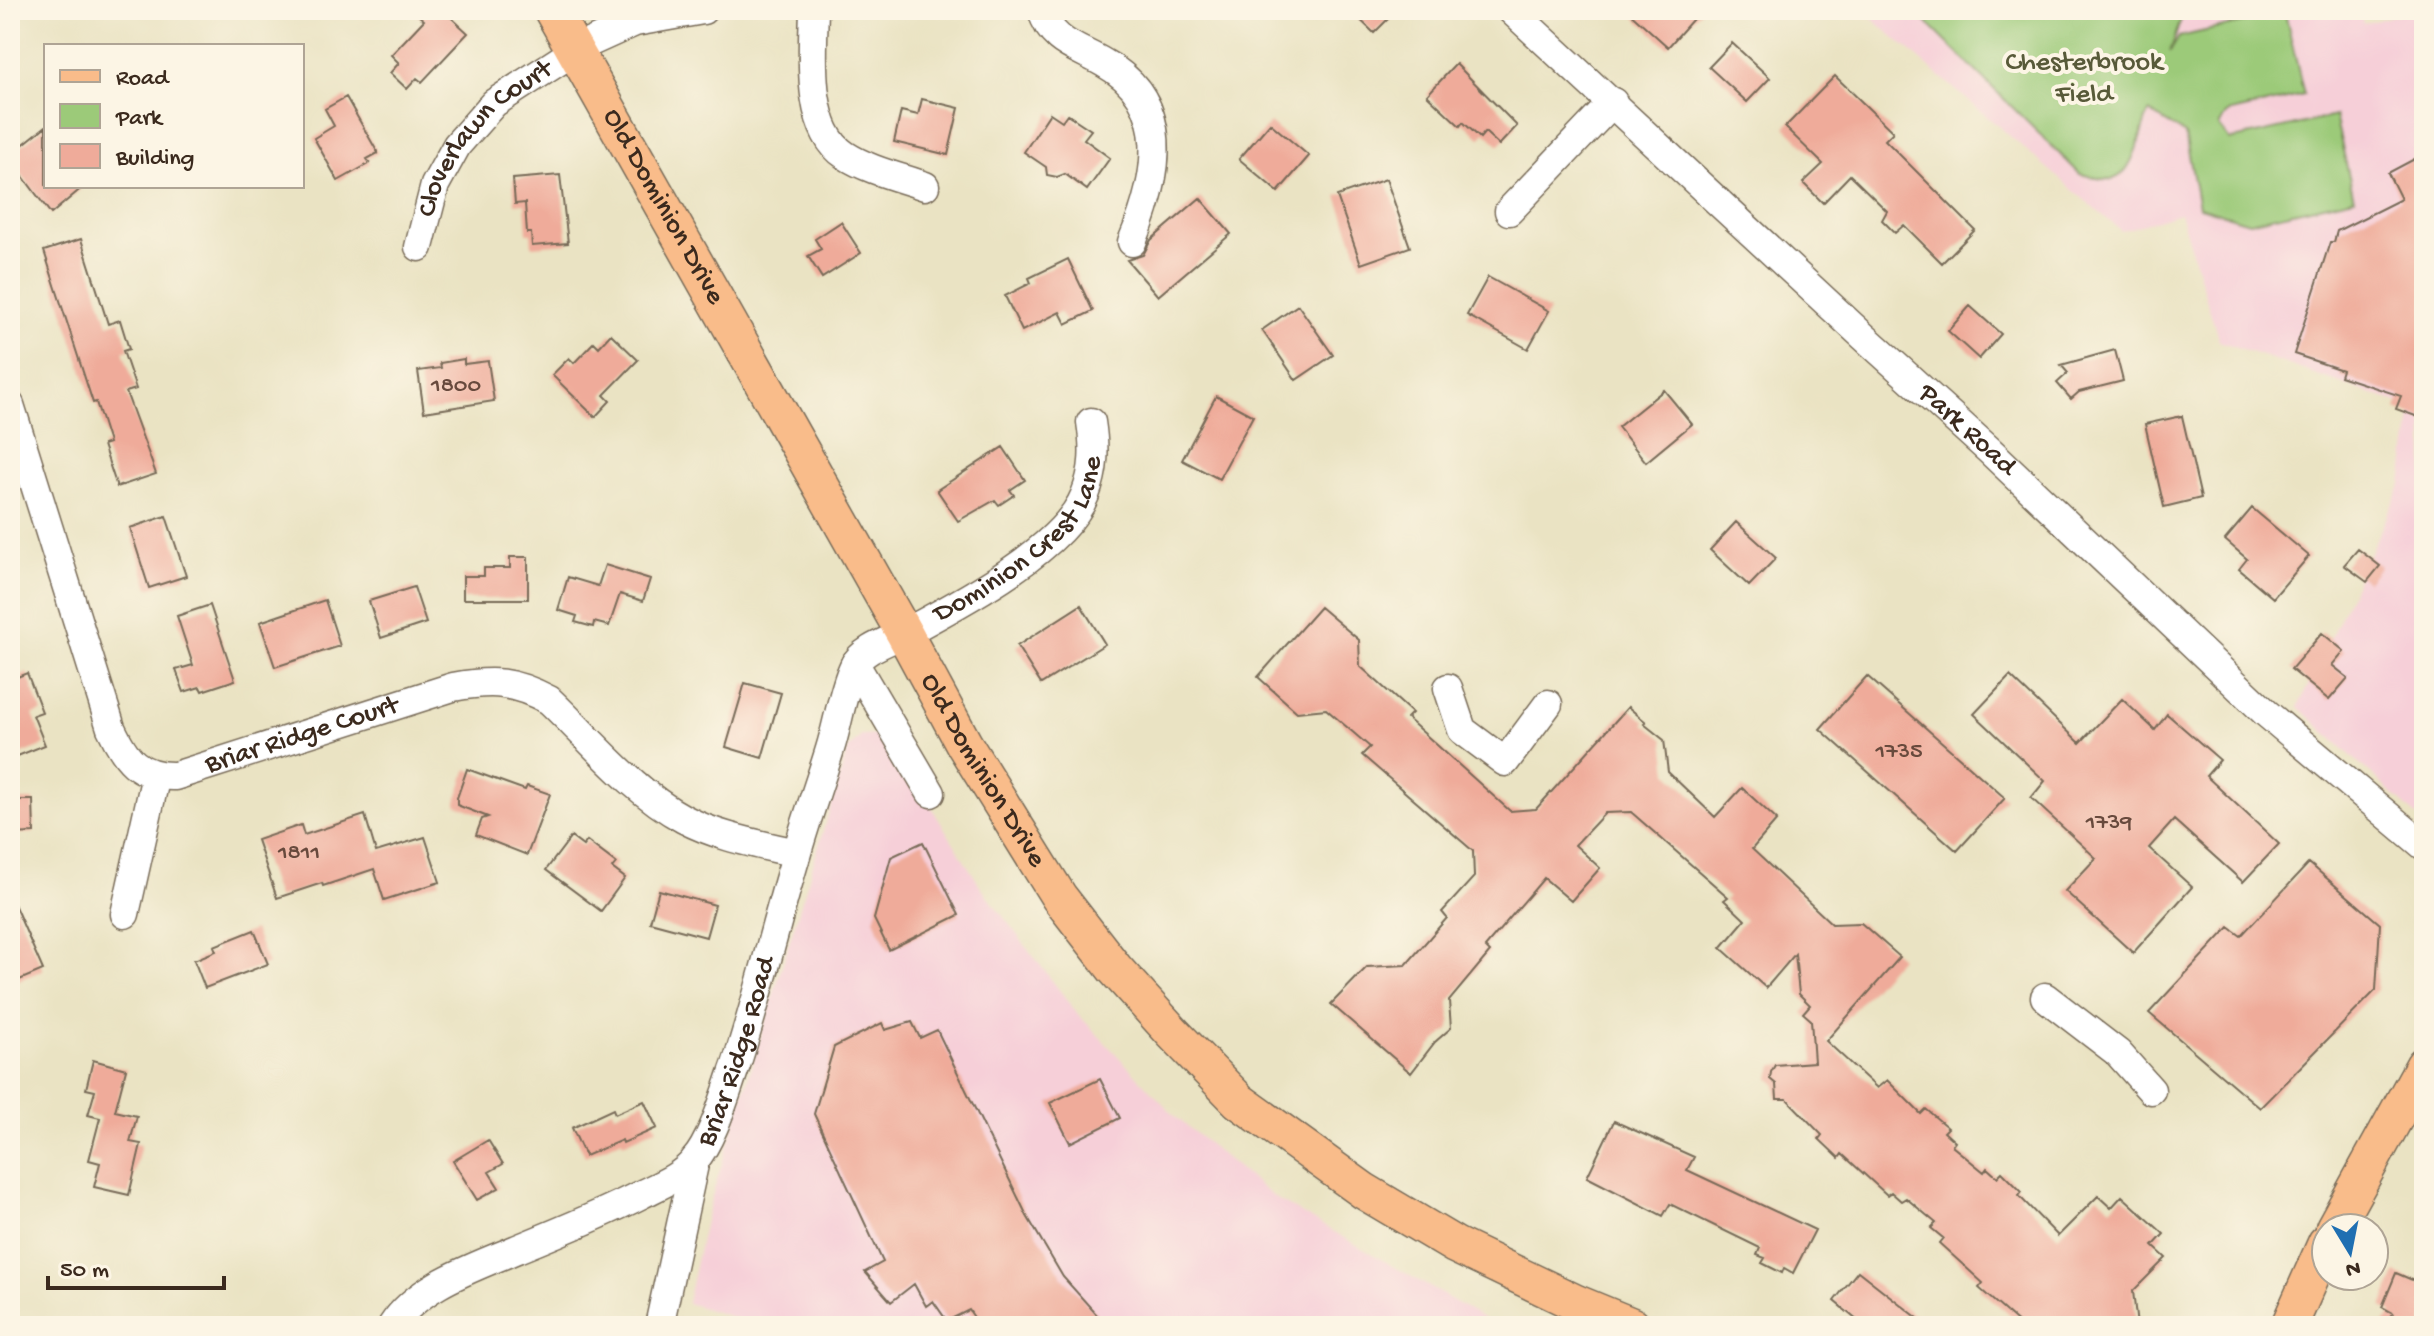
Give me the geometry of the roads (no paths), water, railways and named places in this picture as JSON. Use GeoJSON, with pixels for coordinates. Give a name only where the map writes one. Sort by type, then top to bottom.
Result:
{"type":"FeatureCollection","features":[{"type":"Feature","properties":{"kind":"main road","name":"Old Dominion Drive"},"geometry":{"type":"LineString","coordinates":[[552,10],[964,744],[1059,897],[1115,969],[1239,1101],[1364,1191],[1436,1236],[1576,1303],[1632,1326]]}},
{"type":"Feature","properties":{"kind":"main road"},"geometry":{"type":"LineString","coordinates":[[2343,1212],[2423,1067]]}},
{"type":"Feature","properties":{"kind":"main road"},"geometry":{"type":"LineString","coordinates":[[2289,1326],[2310,1279]]}},
{"type":"Feature","properties":{"kind":"street"},"geometry":{"type":"LineString","coordinates":[[575,49],[632,16],[703,10]]}},
{"type":"Feature","properties":{"kind":"street"},"geometry":{"type":"LineString","coordinates":[[814,10],[812,76],[818,114],[833,142],[842,154],[863,165],[925,186]]}},
{"type":"Feature","properties":{"kind":"street"},"geometry":{"type":"LineString","coordinates":[[1042,10],[1052,34],[1127,78],[1142,97],[1152,120],[1151,188],[1132,242]]}},
{"type":"Feature","properties":{"kind":"street","name":"Park Road"},"geometry":{"type":"LineString","coordinates":[[1511,10],[1989,450],[2266,713],[2424,846]]}},
{"type":"Feature","properties":{"kind":"street","name":"Cloverlawn Court"},"geometry":{"type":"LineString","coordinates":[[419,247],[435,185],[457,145],[494,103],[575,49]]}},
{"type":"Feature","properties":{"kind":"street"},"geometry":{"type":"LineString","coordinates":[[1509,211],[1613,102]]}},
{"type":"Feature","properties":{"kind":"street"},"geometry":{"type":"LineString","coordinates":[[10,405],[111,728],[123,753],[136,766],[156,775],[125,914]]}},
{"type":"Feature","properties":{"kind":"street","name":"Dominion Crest Lane"},"geometry":{"type":"LineString","coordinates":[[904,633],[1012,569],[1041,548],[1072,518],[1085,497],[1092,473],[1095,448],[1091,422]]}},
{"type":"Feature","properties":{"kind":"street"},"geometry":{"type":"LineString","coordinates":[[904,633],[869,651],[855,664],[931,793]]}},
{"type":"Feature","properties":{"kind":"street","name":"Briar Ridge Road"},"geometry":{"type":"LineString","coordinates":[[392,1326],[428,1291],[473,1268],[619,1206],[677,1176],[695,1160],[710,1133],[749,1026],[796,853],[855,664]]}},
{"type":"Feature","properties":{"kind":"street","name":"Briar Ridge Court"},"geometry":{"type":"LineString","coordinates":[[156,775],[175,776],[453,687],[482,682],[506,683],[528,689],[549,700],[642,789],[683,819],[718,834],[796,853]]}},
{"type":"Feature","properties":{"kind":"street"},"geometry":{"type":"LineString","coordinates":[[1448,688],[1462,730],[1505,762],[1548,704]]}},
{"type":"Feature","properties":{"kind":"street"},"geometry":{"type":"LineString","coordinates":[[2045,997],[2118,1053],[2151,1090]]}},
{"type":"Feature","properties":{"kind":"street"},"geometry":{"type":"LineString","coordinates":[[659,1326],[695,1160]]}},
{"type":"Feature","properties":{"kind":"park label","name":"Chesterbrook Field"},"geometry":{"type":"Point","coordinates":[2084,79]}}]}
